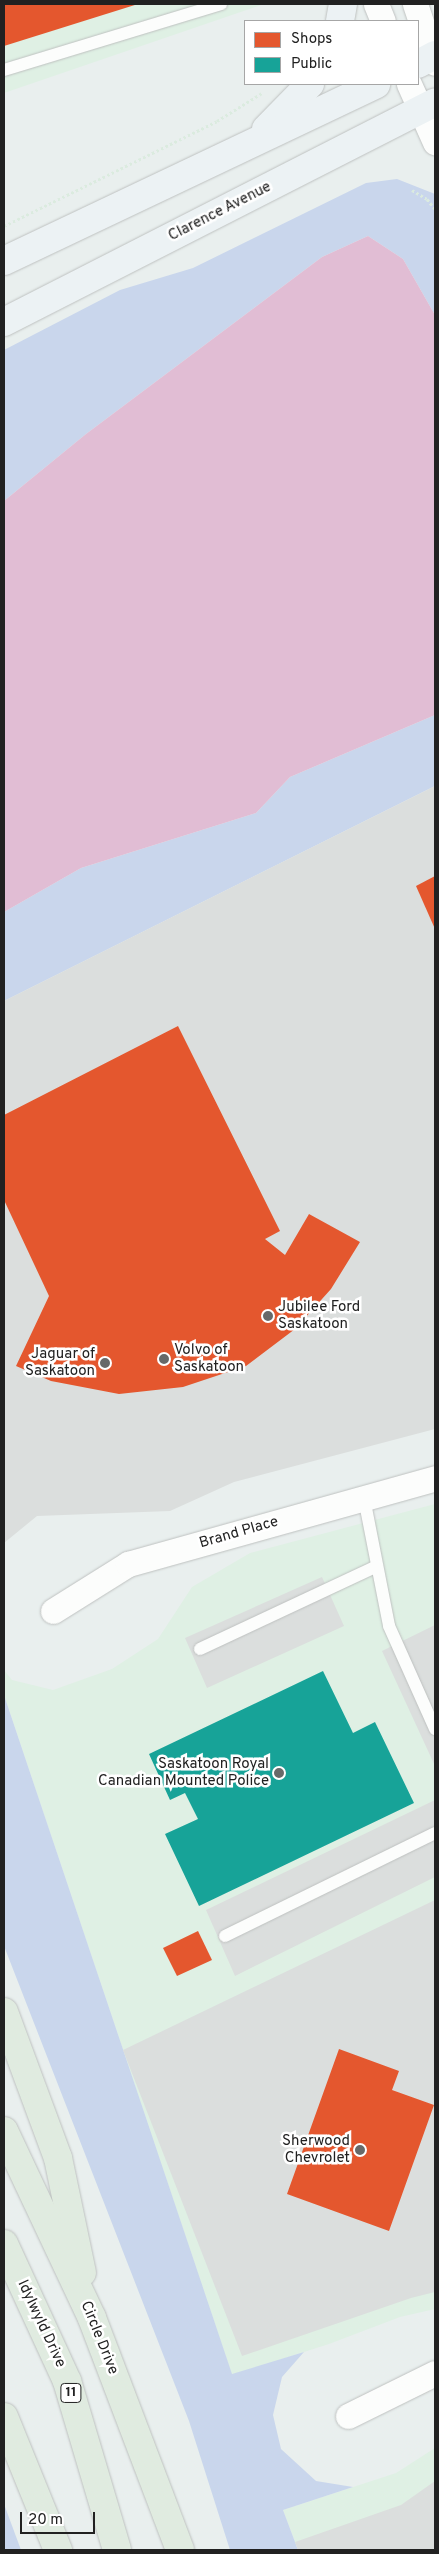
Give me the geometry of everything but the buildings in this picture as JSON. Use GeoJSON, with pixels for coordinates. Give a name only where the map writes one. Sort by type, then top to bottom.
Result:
{"type":"FeatureCollection","features":[{"type":"Feature","properties":{"kind":"highway"},"geometry":{"type":"LineString","coordinates":[[4,2012],[58,2158],[92,2318]]}},
{"type":"Feature","properties":{"kind":"highway","name":"Circle Drive"},"geometry":{"type":"LineString","coordinates":[[4,2131],[92,2318],[180,2550]]}},
{"type":"Feature","properties":{"kind":"highway","name":"Idylwyld Drive"},"geometry":{"type":"LineString","coordinates":[[4,2244],[67,2381],[117,2550]]}},
{"type":"Feature","properties":{"kind":"highway"},"geometry":{"type":"LineString","coordinates":[[4,2417],[58,2550]]}},
{"type":"Feature","properties":{"kind":"highway"},"geometry":{"type":"LineString","coordinates":[[4,2429],[20,2459]]}},
{"type":"Feature","properties":{"kind":"main road"},"geometry":{"type":"LineString","coordinates":[[340,20],[343,4]]}},
{"type":"Feature","properties":{"kind":"main road"},"geometry":{"type":"LineString","coordinates":[[252,143],[309,85]]}},
{"type":"Feature","properties":{"kind":"main road"},"geometry":{"type":"LineString","coordinates":[[4,260],[374,85]]}},
{"type":"Feature","properties":{"kind":"main road","name":"Clarence Avenue"},"geometry":{"type":"LineString","coordinates":[[4,322],[427,106]]}},
{"type":"Feature","properties":{"kind":"street"},"geometry":{"type":"LineString","coordinates":[[376,4],[383,20]]}},
{"type":"Feature","properties":{"kind":"street"},"geometry":{"type":"LineString","coordinates":[[415,4],[430,59]]}},
{"type":"Feature","properties":{"kind":"street"},"geometry":{"type":"LineString","coordinates":[[410,85],[427,106],[435,142]]}},
{"type":"Feature","properties":{"kind":"street","name":"Brand Place"},"geometry":{"type":"LineString","coordinates":[[53,1610],[128,1564],[435,1478]]}},
{"type":"Feature","properties":{"kind":"street"},"geometry":{"type":"LineString","coordinates":[[348,2416],[435,2373]]}},
{"type":"Feature","properties":{"kind":"lane"},"geometry":{"type":"LineString","coordinates":[[4,70],[221,4]]}},
{"type":"Feature","properties":{"kind":"lane"},"geometry":{"type":"LineString","coordinates":[[364,1498],[389,1626],[435,1730]]}},
{"type":"Feature","properties":{"kind":"lane"},"geometry":{"type":"LineString","coordinates":[[200,1649],[377,1566]]}},
{"type":"Feature","properties":{"kind":"lane"},"geometry":{"type":"LineString","coordinates":[[225,1936],[435,1833]]}},
{"type":"Feature","properties":{"kind":"path"},"geometry":{"type":"LineString","coordinates":[[4,226],[217,121],[267,90]]}},
{"type":"Feature","properties":{"kind":"path"},"geometry":{"type":"LineString","coordinates":[[412,190],[427,199],[435,209]]}},
{"type":"Feature","properties":{"kind":"shaded area"},"geometry":{"type":"Polygon","coordinates":[[[4,4],[264,4],[4,93],[4,4]]]}},
{"type":"Feature","properties":{"kind":"shaded area"},"geometry":{"type":"Polygon","coordinates":[[[397,179],[435,194],[435,315],[403,259],[368,236],[322,257],[86,434],[4,501],[4,350],[120,290],[193,268],[366,183],[397,179]]]}},
{"type":"Feature","properties":{"kind":"shaded area"},"geometry":{"type":"Polygon","coordinates":[[[368,236],[403,259],[435,315],[435,715],[290,777],[256,813],[81,868],[4,912],[4,501],[86,434],[322,257],[368,236]]]}},
{"type":"Feature","properties":{"kind":"shaded area"},"geometry":{"type":"Polygon","coordinates":[[[435,715],[435,786],[4,1001],[4,912],[81,868],[256,813],[290,777],[435,715]]]}},
{"type":"Feature","properties":{"kind":"shaded area"},"geometry":{"type":"Polygon","coordinates":[[[435,786],[435,1429],[234,1482],[170,1511],[37,1516],[4,1543],[4,1001],[435,786]]]}},
{"type":"Feature","properties":{"kind":"shaded area"},"geometry":{"type":"Polygon","coordinates":[[[435,1504],[435,2309],[400,2317],[329,2344],[232,2375],[4,1695],[4,1670],[12,1680],[53,1690],[112,1669],[158,1639],[192,1587],[250,1553],[435,1504]]]}},
{"type":"Feature","properties":{"kind":"shaded area"},"geometry":{"type":"Polygon","coordinates":[[[322,1577],[344,1626],[207,1688],[185,1638],[322,1577]]]}},
{"type":"Feature","properties":{"kind":"shaded area"},"geometry":{"type":"Polygon","coordinates":[[[435,1625],[435,1766],[382,1651],[435,1625]]]}},
{"type":"Feature","properties":{"kind":"shaded area"},"geometry":{"type":"Polygon","coordinates":[[[4,1695],[232,2374],[304,2352],[282,2377],[273,2415],[281,2449],[316,2481],[353,2487],[283,2510],[298,2550],[230,2550],[189,2421],[4,1946],[4,1695]]]}},
{"type":"Feature","properties":{"kind":"shaded area"},"geometry":{"type":"Polygon","coordinates":[[[435,1800],[435,1877],[235,1976],[206,1910],[435,1800]]]}},
{"type":"Feature","properties":{"kind":"shaded area"},"geometry":{"type":"Polygon","coordinates":[[[435,1900],[435,2292],[411,2298],[242,2356],[123,2050],[435,1900]]]}},
{"type":"Feature","properties":{"kind":"shaded area"},"geometry":{"type":"Polygon","coordinates":[[[435,2448],[435,2550],[298,2550],[283,2510],[396,2473],[435,2448]]]}},
{"type":"Feature","properties":{"kind":"shaded area"},"geometry":{"type":"Polygon","coordinates":[[[435,2481],[435,2550],[298,2550],[295,2542],[401,2505],[435,2481]]]}},
{"type":"Feature","properties":{"kind":"shaded area"},"geometry":{"type":"Polygon","coordinates":[[[4,2504],[21,2550],[4,2550],[4,2504]]]}},
{"type":"Feature","properties":{"kind":"place","name":"Jubilee Ford Saskatoon"},"geometry":{"type":"Point","coordinates":[268,1316]}},
{"type":"Feature","properties":{"kind":"place","name":"Volvo of Saskatoon"},"geometry":{"type":"Point","coordinates":[164,1359]}},
{"type":"Feature","properties":{"kind":"place","name":"Jaguar of Saskatoon"},"geometry":{"type":"Point","coordinates":[105,1363]}},
{"type":"Feature","properties":{"kind":"place","name":"Saskatoon Royal Canadian Mounted Police"},"geometry":{"type":"Point","coordinates":[279,1773]}},
{"type":"Feature","properties":{"kind":"place","name":"Sherwood Chevrolet"},"geometry":{"type":"Point","coordinates":[360,2150]}}]}
